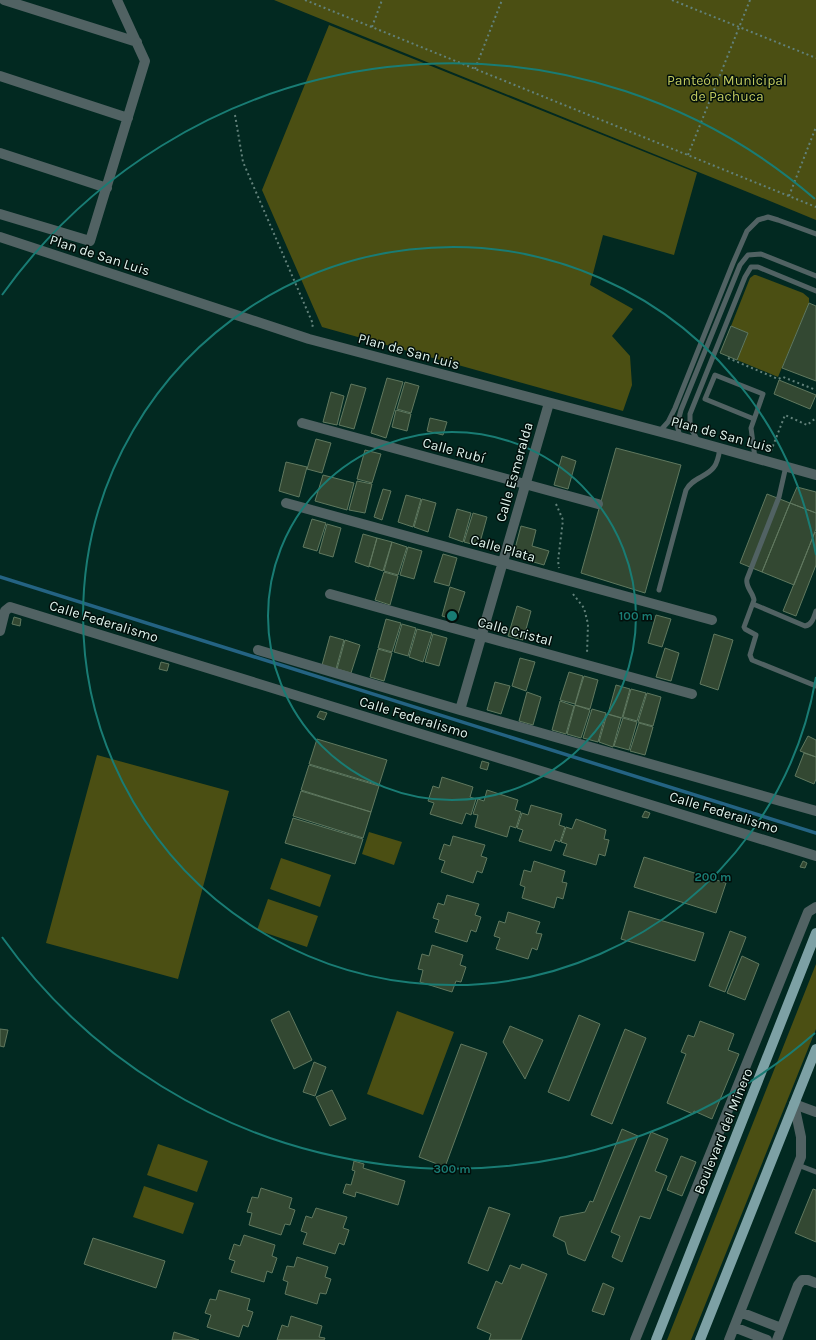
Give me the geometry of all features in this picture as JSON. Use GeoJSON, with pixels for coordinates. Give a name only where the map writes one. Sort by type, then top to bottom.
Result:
{"type":"FeatureCollection","features":[{"type":"Feature","properties":{"kind":"main road","name":"Boulevard del Minero"},"geometry":{"type":"LineString","coordinates":[[656,1340],[816,933]]}},
{"type":"Feature","properties":{"kind":"main road"},"geometry":{"type":"LineString","coordinates":[[700,1340],[816,1049]]}},
{"type":"Feature","properties":{"kind":"street"},"geometry":{"type":"LineString","coordinates":[[4,0],[137,42]]}},
{"type":"Feature","properties":{"kind":"street"},"geometry":{"type":"LineString","coordinates":[[0,214],[90,241],[145,61],[117,0]]}},
{"type":"Feature","properties":{"kind":"street"},"geometry":{"type":"LineString","coordinates":[[0,76],[128,118]]}},
{"type":"Feature","properties":{"kind":"street"},"geometry":{"type":"LineString","coordinates":[[0,153],[107,188]]}},
{"type":"Feature","properties":{"kind":"street","name":"Plan de San Luis"},"geometry":{"type":"LineString","coordinates":[[0,237],[309,339],[680,437],[816,475]]}},
{"type":"Feature","properties":{"kind":"street","name":"Calle Esmeralda"},"geometry":{"type":"LineString","coordinates":[[460,710],[549,403]]}},
{"type":"Feature","properties":{"kind":"street","name":"Calle Rubí"},"geometry":{"type":"LineString","coordinates":[[302,423],[598,504]]}},
{"type":"Feature","properties":{"kind":"street","name":"Calle Plata"},"geometry":{"type":"LineString","coordinates":[[286,503],[712,620]]}},
{"type":"Feature","properties":{"kind":"street","name":"Calle Cristal"},"geometry":{"type":"LineString","coordinates":[[330,594],[692,694]]}},
{"type":"Feature","properties":{"kind":"street","name":"Calle Federalismo"},"geometry":{"type":"LineString","coordinates":[[0,632],[5,611],[10,607],[816,856]]}},
{"type":"Feature","properties":{"kind":"street","name":"Calle Federalismo"},"geometry":{"type":"LineString","coordinates":[[258,650],[460,710],[816,811]]}},
{"type":"Feature","properties":{"kind":"street"},"geometry":{"type":"LineString","coordinates":[[635,1340],[808,912],[816,907]]}},
{"type":"Feature","properties":{"kind":"street"},"geometry":{"type":"LineString","coordinates":[[794,1104],[816,1112]]}},
{"type":"Feature","properties":{"kind":"street"},"geometry":{"type":"LineString","coordinates":[[729,1340],[801,1157],[801,1137],[794,1104]]}},
{"type":"Feature","properties":{"kind":"street"},"geometry":{"type":"LineString","coordinates":[[777,1340],[798,1285],[802,1280],[808,1280],[816,1283]]}},
{"type":"Feature","properties":{"kind":"street"},"geometry":{"type":"LineString","coordinates":[[740,1312],[782,1328]]}},
{"type":"Feature","properties":{"kind":"street"},"geometry":{"type":"LineString","coordinates":[[734,1326],[767,1340]]}},
{"type":"Feature","properties":{"kind":"lane"},"geometry":{"type":"LineString","coordinates":[[659,432],[668,422],[675,408],[747,231],[758,220],[768,218],[778,220],[816,234]]}},
{"type":"Feature","properties":{"kind":"lane"},"geometry":{"type":"LineString","coordinates":[[680,437],[677,425],[681,410],[740,265],[748,255],[761,254],[816,276]]}},
{"type":"Feature","properties":{"kind":"lane"},"geometry":{"type":"LineString","coordinates":[[698,442],[690,427],[690,414],[745,278],[752,267],[758,267],[816,291]]}},
{"type":"Feature","properties":{"kind":"lane"},"geometry":{"type":"LineString","coordinates":[[754,419],[705,399],[715,375],[763,394],[754,419],[750,428],[755,458]]}},
{"type":"Feature","properties":{"kind":"lane"},"geometry":{"type":"LineString","coordinates":[[658,590],[688,484],[713,469],[716,464],[720,448]]}},
{"type":"Feature","properties":{"kind":"lane"},"geometry":{"type":"LineString","coordinates":[[786,466],[779,497],[747,579],[747,584],[754,597],[744,627],[745,629],[756,634],[750,655],[752,660],[816,686]]}},
{"type":"Feature","properties":{"kind":"lane"},"geometry":{"type":"LineString","coordinates":[[752,604],[805,626],[811,623],[816,611]]}},
{"type":"Feature","properties":{"kind":"lane"},"geometry":{"type":"LineString","coordinates":[[798,1165],[816,1172]]}},
{"type":"Feature","properties":{"kind":"path"},"geometry":{"type":"LineString","coordinates":[[305,0],[816,206]]}},
{"type":"Feature","properties":{"kind":"path"},"geometry":{"type":"LineString","coordinates":[[372,27],[382,0]]}},
{"type":"Feature","properties":{"kind":"path"},"geometry":{"type":"LineString","coordinates":[[475,69],[502,0]]}},
{"type":"Feature","properties":{"kind":"path"},"geometry":{"type":"LineString","coordinates":[[672,0],[816,58]]}},
{"type":"Feature","properties":{"kind":"path"},"geometry":{"type":"LineString","coordinates":[[688,155],[750,0]]}},
{"type":"Feature","properties":{"kind":"path"},"geometry":{"type":"LineString","coordinates":[[235,115],[243,162],[313,324],[309,339]]}},
{"type":"Feature","properties":{"kind":"path"},"geometry":{"type":"LineString","coordinates":[[789,196],[816,127]]}},
{"type":"Feature","properties":{"kind":"path"},"geometry":{"type":"LineString","coordinates":[[728,358],[778,379],[783,376],[816,390]]}},
{"type":"Feature","properties":{"kind":"path"},"geometry":{"type":"LineString","coordinates":[[767,461],[785,415],[807,424],[816,418]]}},
{"type":"Feature","properties":{"kind":"green space","name":"Panteón Municipal de Pachuca"},"geometry":{"type":"Polygon","coordinates":[[[274,0],[816,0],[816,220],[755,195],[274,0]]]}},
{"type":"Feature","properties":{"kind":"green space"},"geometry":{"type":"Polygon","coordinates":[[[329,25],[697,173],[674,255],[603,235],[590,285],[633,309],[612,336],[630,356],[632,385],[623,411],[322,327],[262,190],[329,25]]]}},
{"type":"Feature","properties":{"kind":"green space"},"geometry":{"type":"Polygon","coordinates":[[[754,275],[803,293],[809,298],[809,303],[778,377],[737,360],[748,333],[731,326],[750,278],[754,275]]]}},
{"type":"Feature","properties":{"kind":"green space"},"geometry":{"type":"Polygon","coordinates":[[[97,755],[229,791],[178,979],[46,943],[97,755]]]}},
{"type":"Feature","properties":{"kind":"green space"},"geometry":{"type":"Polygon","coordinates":[[[369,832],[402,842],[394,865],[362,854],[369,832]]]}},
{"type":"Feature","properties":{"kind":"green space"},"geometry":{"type":"Polygon","coordinates":[[[281,858],[331,875],[320,907],[270,889],[281,858]]]}},
{"type":"Feature","properties":{"kind":"green space"},"geometry":{"type":"Polygon","coordinates":[[[268,899],[318,916],[307,947],[257,930],[268,899]]]}},
{"type":"Feature","properties":{"kind":"green space"},"geometry":{"type":"Polygon","coordinates":[[[816,964],[816,1029],[691,1340],[667,1340],[816,964]]]}},
{"type":"Feature","properties":{"kind":"green space"},"geometry":{"type":"Polygon","coordinates":[[[397,1011],[454,1032],[423,1115],[367,1094],[397,1011]]]}},
{"type":"Feature","properties":{"kind":"green space"},"geometry":{"type":"Polygon","coordinates":[[[158,1144],[208,1161],[197,1192],[147,1175],[158,1144]]]}},
{"type":"Feature","properties":{"kind":"green space"},"geometry":{"type":"Polygon","coordinates":[[[144,1186],[194,1203],[183,1234],[133,1217],[144,1186]]]}},
{"type":"Feature","properties":{"kind":"building"},"geometry":{"type":"Polygon","coordinates":[[[809,303],[816,306],[816,381],[782,368],[809,303]]]}},
{"type":"Feature","properties":{"kind":"building"},"geometry":{"type":"Polygon","coordinates":[[[731,326],[748,333],[737,360],[720,353],[731,326]]]}},
{"type":"Feature","properties":{"kind":"building"},"geometry":{"type":"Polygon","coordinates":[[[387,378],[403,382],[386,438],[371,433],[387,378]]]}},
{"type":"Feature","properties":{"kind":"building"},"geometry":{"type":"Polygon","coordinates":[[[779,380],[816,395],[810,409],[774,394],[779,380]]]}},
{"type":"Feature","properties":{"kind":"building"},"geometry":{"type":"Polygon","coordinates":[[[405,382],[419,386],[411,413],[397,409],[405,382]]]}},
{"type":"Feature","properties":{"kind":"building"},"geometry":{"type":"Polygon","coordinates":[[[351,384],[366,388],[354,429],[339,425],[351,384]]]}},
{"type":"Feature","properties":{"kind":"building"},"geometry":{"type":"Polygon","coordinates":[[[331,392],[344,396],[337,425],[323,422],[331,392]]]}},
{"type":"Feature","properties":{"kind":"building"},"geometry":{"type":"Polygon","coordinates":[[[396,410],[411,414],[407,431],[392,427],[396,410]]]}},
{"type":"Feature","properties":{"kind":"building"},"geometry":{"type":"Polygon","coordinates":[[[430,418],[447,422],[443,435],[427,431],[430,418]]]}},
{"type":"Feature","properties":{"kind":"building"},"geometry":{"type":"Polygon","coordinates":[[[316,439],[331,443],[322,473],[307,469],[316,439]]]}},
{"type":"Feature","properties":{"kind":"building"},"geometry":{"type":"Polygon","coordinates":[[[616,448],[681,465],[645,593],[581,573],[616,448]]]}},
{"type":"Feature","properties":{"kind":"building"},"geometry":{"type":"Polygon","coordinates":[[[365,450],[381,454],[372,483],[357,479],[365,450]]]}},
{"type":"Feature","properties":{"kind":"building"},"geometry":{"type":"Polygon","coordinates":[[[562,456],[576,461],[568,489],[554,485],[562,456]]]}},
{"type":"Feature","properties":{"kind":"building"},"geometry":{"type":"Polygon","coordinates":[[[286,462],[307,467],[299,497],[279,491],[286,462]]]}},
{"type":"Feature","properties":{"kind":"building"},"geometry":{"type":"Polygon","coordinates":[[[323,475],[354,483],[347,510],[315,501],[323,475]]]}},
{"type":"Feature","properties":{"kind":"building"},"geometry":{"type":"Polygon","coordinates":[[[357,481],[372,484],[365,513],[349,510],[357,481]]]}},
{"type":"Feature","properties":{"kind":"building"},"geometry":{"type":"Polygon","coordinates":[[[797,487],[816,492],[816,513],[790,503],[797,487]]]}},
{"type":"Feature","properties":{"kind":"building"},"geometry":{"type":"Polygon","coordinates":[[[383,489],[391,491],[382,520],[374,517],[383,489]]]}},
{"type":"Feature","properties":{"kind":"building"},"geometry":{"type":"Polygon","coordinates":[[[767,494],[790,503],[762,572],[740,563],[767,494]]]}},
{"type":"Feature","properties":{"kind":"building"},"geometry":{"type":"Polygon","coordinates":[[[406,495],[421,499],[413,527],[398,522],[406,495]]]}},
{"type":"Feature","properties":{"kind":"building"},"geometry":{"type":"Polygon","coordinates":[[[422,499],[436,503],[428,532],[414,527],[422,499]]]}},
{"type":"Feature","properties":{"kind":"building"},"geometry":{"type":"Polygon","coordinates":[[[790,503],[816,513],[816,529],[794,585],[762,572],[790,503]]]}},
{"type":"Feature","properties":{"kind":"building"},"geometry":{"type":"Polygon","coordinates":[[[457,509],[471,513],[463,542],[449,537],[457,509]]]}},
{"type":"Feature","properties":{"kind":"building"},"geometry":{"type":"Polygon","coordinates":[[[473,513],[487,517],[479,546],[464,542],[473,513]]]}},
{"type":"Feature","properties":{"kind":"building"},"geometry":{"type":"Polygon","coordinates":[[[312,519],[326,523],[317,551],[303,547],[312,519]]]}},
{"type":"Feature","properties":{"kind":"building"},"geometry":{"type":"Polygon","coordinates":[[[327,524],[341,528],[333,557],[319,553],[327,524]]]}},
{"type":"Feature","properties":{"kind":"building"},"geometry":{"type":"Polygon","coordinates":[[[521,526],[536,530],[532,546],[549,551],[544,565],[513,556],[521,526]]]}},
{"type":"Feature","properties":{"kind":"building"},"geometry":{"type":"Polygon","coordinates":[[[815,532],[816,565],[796,616],[783,611],[815,532]]]}},
{"type":"Feature","properties":{"kind":"building"},"geometry":{"type":"Polygon","coordinates":[[[363,534],[377,538],[369,567],[355,562],[363,534]]]}},
{"type":"Feature","properties":{"kind":"building"},"geometry":{"type":"Polygon","coordinates":[[[377,538],[392,542],[383,571],[369,566],[377,538]]]}},
{"type":"Feature","properties":{"kind":"building"},"geometry":{"type":"Polygon","coordinates":[[[392,542],[407,547],[398,575],[384,571],[392,542]]]}},
{"type":"Feature","properties":{"kind":"building"},"geometry":{"type":"Polygon","coordinates":[[[408,547],[422,551],[414,579],[400,575],[408,547]]]}},
{"type":"Feature","properties":{"kind":"building"},"geometry":{"type":"Polygon","coordinates":[[[443,554],[457,558],[449,586],[434,582],[443,554]]]}},
{"type":"Feature","properties":{"kind":"building"},"geometry":{"type":"Polygon","coordinates":[[[384,572],[398,576],[390,605],[375,600],[384,572]]]}},
{"type":"Feature","properties":{"kind":"building"},"geometry":{"type":"Polygon","coordinates":[[[450,587],[465,592],[456,620],[442,616],[450,587]]]}},
{"type":"Feature","properties":{"kind":"building"},"geometry":{"type":"Polygon","coordinates":[[[517,606],[531,611],[523,640],[508,636],[517,606]]]}},
{"type":"Feature","properties":{"kind":"building"},"geometry":{"type":"Polygon","coordinates":[[[656,615],[671,619],[662,647],[648,643],[656,615]]]}},
{"type":"Feature","properties":{"kind":"building"},"geometry":{"type":"Polygon","coordinates":[[[14,617],[21,619],[20,626],[12,624],[14,617]]]}},
{"type":"Feature","properties":{"kind":"building"},"geometry":{"type":"Polygon","coordinates":[[[386,619],[401,623],[392,652],[378,648],[386,619]]]}},
{"type":"Feature","properties":{"kind":"building"},"geometry":{"type":"Polygon","coordinates":[[[402,624],[416,628],[408,656],[394,652],[402,624]]]}},
{"type":"Feature","properties":{"kind":"building"},"geometry":{"type":"Polygon","coordinates":[[[417,629],[432,633],[423,662],[409,657],[417,629]]]}},
{"type":"Feature","properties":{"kind":"building"},"geometry":{"type":"Polygon","coordinates":[[[433,634],[447,638],[439,666],[425,662],[433,634]]]}},
{"type":"Feature","properties":{"kind":"building"},"geometry":{"type":"Polygon","coordinates":[[[714,634],[733,640],[718,690],[700,684],[714,634]]]}},
{"type":"Feature","properties":{"kind":"building"},"geometry":{"type":"Polygon","coordinates":[[[330,636],[344,640],[336,669],[322,665],[330,636]]]}},
{"type":"Feature","properties":{"kind":"building"},"geometry":{"type":"Polygon","coordinates":[[[345,640],[360,645],[351,673],[337,669],[345,640]]]}},
{"type":"Feature","properties":{"kind":"building"},"geometry":{"type":"Polygon","coordinates":[[[665,648],[679,653],[671,681],[656,677],[665,648]]]}},
{"type":"Feature","properties":{"kind":"building"},"geometry":{"type":"Polygon","coordinates":[[[378,649],[392,653],[384,681],[370,677],[378,649]]]}},
{"type":"Feature","properties":{"kind":"building"},"geometry":{"type":"Polygon","coordinates":[[[520,658],[535,662],[526,691],[512,686],[520,658]]]}},
{"type":"Feature","properties":{"kind":"building"},"geometry":{"type":"Polygon","coordinates":[[[161,662],[169,664],[167,671],[159,669],[161,662]]]}},
{"type":"Feature","properties":{"kind":"building"},"geometry":{"type":"Polygon","coordinates":[[[569,672],[583,676],[575,704],[560,700],[569,672]]]}},
{"type":"Feature","properties":{"kind":"building"},"geometry":{"type":"Polygon","coordinates":[[[584,676],[598,680],[590,709],[575,705],[584,676]]]}},
{"type":"Feature","properties":{"kind":"building"},"geometry":{"type":"Polygon","coordinates":[[[495,682],[510,686],[501,714],[487,710],[495,682]]]}},
{"type":"Feature","properties":{"kind":"building"},"geometry":{"type":"Polygon","coordinates":[[[616,685],[630,689],[622,718],[608,714],[616,685]]]}},
{"type":"Feature","properties":{"kind":"building"},"geometry":{"type":"Polygon","coordinates":[[[631,689],[646,693],[637,721],[623,717],[631,689]]]}},
{"type":"Feature","properties":{"kind":"building"},"geometry":{"type":"Polygon","coordinates":[[[527,692],[541,697],[533,725],[519,721],[527,692]]]}},
{"type":"Feature","properties":{"kind":"building"},"geometry":{"type":"Polygon","coordinates":[[[647,693],[661,697],[653,726],[638,722],[647,693]]]}},
{"type":"Feature","properties":{"kind":"building"},"geometry":{"type":"Polygon","coordinates":[[[560,701],[574,706],[566,734],[552,730],[560,701]]]}},
{"type":"Feature","properties":{"kind":"building"},"geometry":{"type":"Polygon","coordinates":[[[575,705],[590,710],[581,738],[567,734],[575,705]]]}},
{"type":"Feature","properties":{"kind":"building"},"geometry":{"type":"Polygon","coordinates":[[[592,709],[606,713],[598,742],[583,738],[592,709]]]}},
{"type":"Feature","properties":{"kind":"building"},"geometry":{"type":"Polygon","coordinates":[[[320,711],[327,713],[324,720],[317,717],[320,711]]]}},
{"type":"Feature","properties":{"kind":"building"},"geometry":{"type":"Polygon","coordinates":[[[607,714],[621,718],[613,747],[599,742],[607,714]]]}},
{"type":"Feature","properties":{"kind":"building"},"geometry":{"type":"Polygon","coordinates":[[[623,718],[637,722],[629,750],[614,746],[623,718]]]}},
{"type":"Feature","properties":{"kind":"building"},"geometry":{"type":"Polygon","coordinates":[[[639,723],[653,727],[645,755],[630,751],[639,723]]]}},
{"type":"Feature","properties":{"kind":"building"},"geometry":{"type":"Polygon","coordinates":[[[808,736],[816,740],[816,757],[800,751],[808,736]]]}},
{"type":"Feature","properties":{"kind":"building"},"geometry":{"type":"Polygon","coordinates":[[[317,739],[387,760],[379,785],[309,764],[317,739]]]}},
{"type":"Feature","properties":{"kind":"building"},"geometry":{"type":"Polygon","coordinates":[[[804,753],[816,757],[816,779],[814,784],[795,776],[804,753]]]}},
{"type":"Feature","properties":{"kind":"building"},"geometry":{"type":"Polygon","coordinates":[[[482,761],[489,763],[487,770],[480,768],[482,761]]]}},
{"type":"Feature","properties":{"kind":"building"},"geometry":{"type":"Polygon","coordinates":[[[309,765],[379,786],[371,812],[301,790],[309,765]]]}},
{"type":"Feature","properties":{"kind":"building"},"geometry":{"type":"Polygon","coordinates":[[[442,777],[473,787],[470,797],[476,799],[471,815],[466,813],[462,824],[430,814],[434,803],[428,801],[433,786],[439,788],[442,777]]]}},
{"type":"Feature","properties":{"kind":"building"},"geometry":{"type":"Polygon","coordinates":[[[487,790],[518,800],[515,810],[521,812],[516,828],[510,826],[507,837],[475,827],[478,815],[473,814],[478,799],[484,801],[487,790]]]}},
{"type":"Feature","properties":{"kind":"building"},"geometry":{"type":"Polygon","coordinates":[[[301,791],[371,812],[363,838],[293,816],[301,791]]]}},
{"type":"Feature","properties":{"kind":"building"},"geometry":{"type":"Polygon","coordinates":[[[531,805],[562,814],[559,825],[565,827],[560,842],[555,840],[551,851],[519,841],[523,830],[517,828],[522,813],[528,815],[531,805]]]}},
{"type":"Feature","properties":{"kind":"building"},"geometry":{"type":"Polygon","coordinates":[[[645,811],[650,813],[648,818],[642,817],[645,811]]]}},
{"type":"Feature","properties":{"kind":"building"},"geometry":{"type":"Polygon","coordinates":[[[293,818],[363,839],[355,864],[285,843],[293,818]]]}},
{"type":"Feature","properties":{"kind":"building"},"geometry":{"type":"Polygon","coordinates":[[[576,819],[606,830],[604,839],[609,840],[605,856],[599,854],[596,865],[563,855],[567,844],[561,842],[566,827],[572,829],[576,819]]]}},
{"type":"Feature","properties":{"kind":"building"},"geometry":{"type":"Polygon","coordinates":[[[453,836],[485,845],[481,856],[487,858],[482,873],[477,871],[473,883],[441,872],[445,861],[439,859],[444,844],[450,846],[453,836]]]}},
{"type":"Feature","properties":{"kind":"building"},"geometry":{"type":"Polygon","coordinates":[[[644,857],[726,883],[716,913],[634,887],[644,857]]]}},
{"type":"Feature","properties":{"kind":"building"},"geometry":{"type":"Polygon","coordinates":[[[534,861],[565,871],[562,882],[567,883],[563,899],[557,897],[554,908],[522,898],[525,887],[520,885],[524,870],[531,872],[534,861]]]}},
{"type":"Feature","properties":{"kind":"building"},"geometry":{"type":"Polygon","coordinates":[[[803,861],[807,863],[805,868],[800,867],[803,861]]]}},
{"type":"Feature","properties":{"kind":"building"},"geometry":{"type":"Polygon","coordinates":[[[447,895],[479,904],[475,915],[481,917],[476,932],[471,930],[467,942],[435,932],[439,920],[433,918],[438,903],[444,905],[447,895]]]}},
{"type":"Feature","properties":{"kind":"building"},"geometry":{"type":"Polygon","coordinates":[[[629,911],[704,933],[695,961],[621,939],[629,911]]]}},
{"type":"Feature","properties":{"kind":"building"},"geometry":{"type":"Polygon","coordinates":[[[508,912],[540,922],[536,933],[542,934],[537,950],[532,948],[528,959],[496,949],[500,938],[494,936],[499,921],[505,923],[508,912]]]}},
{"type":"Feature","properties":{"kind":"building"},"geometry":{"type":"Polygon","coordinates":[[[730,931],[746,937],[725,992],[709,986],[730,931]]]}},
{"type":"Feature","properties":{"kind":"building"},"geometry":{"type":"Polygon","coordinates":[[[432,945],[463,955],[460,965],[466,967],[461,982],[456,981],[452,992],[420,982],[423,970],[418,969],[422,954],[429,956],[432,945]]]}},
{"type":"Feature","properties":{"kind":"building"},"geometry":{"type":"Polygon","coordinates":[[[742,956],[759,964],[745,1000],[727,993],[742,956]]]}},
{"type":"Feature","properties":{"kind":"building"},"geometry":{"type":"Polygon","coordinates":[[[289,1011],[312,1060],[294,1069],[271,1020],[289,1011]]]}},
{"type":"Feature","properties":{"kind":"building"},"geometry":{"type":"Polygon","coordinates":[[[579,1015],[600,1024],[569,1101],[548,1092],[579,1015]]]}},
{"type":"Feature","properties":{"kind":"building"},"geometry":{"type":"Polygon","coordinates":[[[700,1021],[734,1034],[728,1050],[739,1054],[712,1119],[694,1111],[693,1114],[667,1103],[686,1054],[681,1052],[688,1035],[694,1037],[700,1021]]]}},
{"type":"Feature","properties":{"kind":"building"},"geometry":{"type":"Polygon","coordinates":[[[510,1026],[543,1040],[525,1079],[503,1042],[510,1026]]]}},
{"type":"Feature","properties":{"kind":"building"},"geometry":{"type":"Polygon","coordinates":[[[0,1029],[8,1030],[4,1047],[0,1046],[0,1029]]]}},
{"type":"Feature","properties":{"kind":"building"},"geometry":{"type":"Polygon","coordinates":[[[625,1029],[646,1038],[612,1124],[591,1115],[625,1029]]]}},
{"type":"Feature","properties":{"kind":"building"},"geometry":{"type":"Polygon","coordinates":[[[461,1044],[487,1053],[445,1167],[419,1157],[461,1044]]]}},
{"type":"Feature","properties":{"kind":"building"},"geometry":{"type":"Polygon","coordinates":[[[314,1062],[326,1067],[315,1096],[303,1092],[314,1062]]]}},
{"type":"Feature","properties":{"kind":"building"},"geometry":{"type":"Polygon","coordinates":[[[332,1090],[346,1119],[330,1126],[316,1097],[332,1090]]]}},
{"type":"Feature","properties":{"kind":"building"},"geometry":{"type":"Polygon","coordinates":[[[622,1129],[638,1136],[585,1261],[568,1254],[565,1242],[553,1236],[560,1217],[585,1212],[590,1201],[593,1202],[622,1129]]]}},
{"type":"Feature","properties":{"kind":"building"},"geometry":{"type":"Polygon","coordinates":[[[651,1132],[668,1139],[655,1171],[667,1176],[650,1219],[640,1216],[622,1262],[612,1257],[620,1236],[611,1232],[651,1132]]]}},
{"type":"Feature","properties":{"kind":"building"},"geometry":{"type":"Polygon","coordinates":[[[681,1156],[696,1162],[682,1196],[667,1190],[681,1156]]]}},
{"type":"Feature","properties":{"kind":"building"},"geometry":{"type":"Polygon","coordinates":[[[354,1161],[364,1164],[363,1168],[405,1181],[398,1205],[356,1192],[355,1197],[343,1193],[346,1184],[351,1185],[355,1171],[352,1170],[354,1161]]]}},
{"type":"Feature","properties":{"kind":"building"},"geometry":{"type":"Polygon","coordinates":[[[261,1188],[292,1198],[289,1208],[295,1210],[290,1225],[285,1224],[281,1235],[249,1225],[252,1213],[247,1212],[252,1197],[258,1198],[261,1188]]]}},
{"type":"Feature","properties":{"kind":"building"},"geometry":{"type":"Polygon","coordinates":[[[813,1189],[816,1190],[816,1242],[795,1233],[813,1189]]]}},
{"type":"Feature","properties":{"kind":"building"},"geometry":{"type":"Polygon","coordinates":[[[489,1207],[510,1214],[488,1271],[468,1263],[489,1207]]]}},
{"type":"Feature","properties":{"kind":"building"},"geometry":{"type":"Polygon","coordinates":[[[316,1208],[347,1217],[343,1228],[349,1230],[344,1245],[339,1243],[335,1254],[303,1244],[307,1233],[301,1231],[306,1216],[312,1218],[316,1208]]]}},
{"type":"Feature","properties":{"kind":"building"},"geometry":{"type":"Polygon","coordinates":[[[244,1235],[275,1245],[272,1256],[277,1258],[272,1273],[267,1271],[264,1282],[231,1272],[235,1261],[229,1259],[234,1244],[240,1246],[244,1235]]]}},
{"type":"Feature","properties":{"kind":"building"},"geometry":{"type":"Polygon","coordinates":[[[93,1238],[165,1261],[156,1288],[84,1264],[93,1238]]]}},
{"type":"Feature","properties":{"kind":"building"},"geometry":{"type":"Polygon","coordinates":[[[297,1257],[328,1267],[325,1277],[331,1279],[326,1294],[320,1293],[317,1304],[285,1294],[288,1282],[283,1280],[287,1266],[294,1267],[297,1257]]]}},
{"type":"Feature","properties":{"kind":"building"},"geometry":{"type":"Polygon","coordinates":[[[522,1264],[547,1274],[521,1340],[489,1340],[491,1334],[477,1328],[496,1281],[502,1284],[510,1265],[520,1269],[522,1264]]]}},
{"type":"Feature","properties":{"kind":"building"},"geometry":{"type":"Polygon","coordinates":[[[603,1283],[614,1288],[604,1315],[592,1311],[603,1283]]]}},
{"type":"Feature","properties":{"kind":"building"},"geometry":{"type":"Polygon","coordinates":[[[219,1290],[250,1299],[247,1310],[253,1312],[248,1327],[243,1325],[239,1337],[207,1327],[211,1315],[205,1313],[210,1299],[216,1300],[219,1290]]]}},
{"type":"Feature","properties":{"kind":"building"},"geometry":{"type":"Polygon","coordinates":[[[291,1316],[322,1326],[319,1337],[325,1338],[324,1340],[277,1340],[282,1325],[288,1327],[291,1316]]]}},
{"type":"Feature","properties":{"kind":"building"},"geometry":{"type":"Polygon","coordinates":[[[174,1332],[199,1340],[172,1340],[174,1332]]]}},
{"type":"Feature","properties":{"kind":"waterway"},"geometry":{"type":"LineString","coordinates":[[0,577],[816,833]]}}]}
